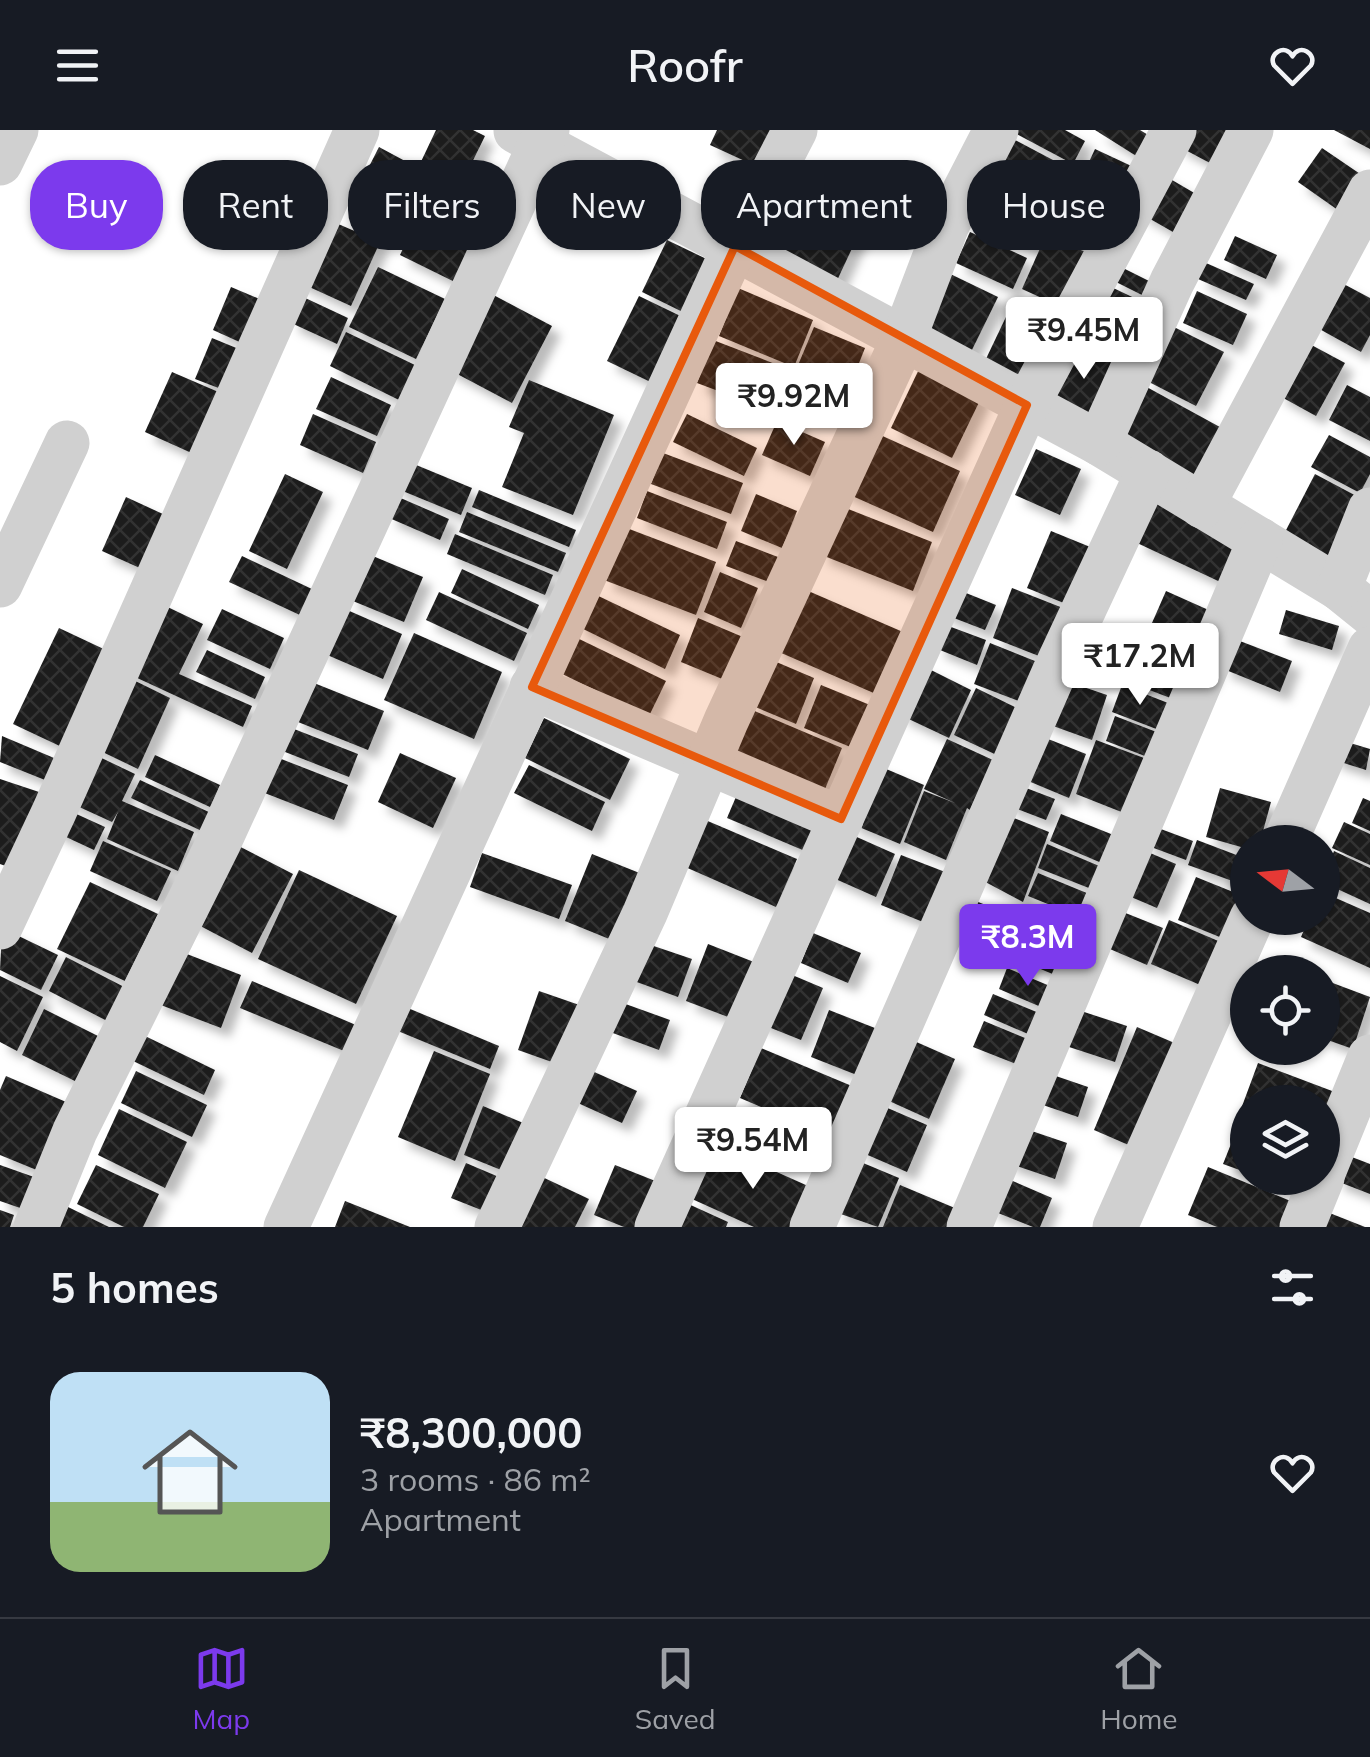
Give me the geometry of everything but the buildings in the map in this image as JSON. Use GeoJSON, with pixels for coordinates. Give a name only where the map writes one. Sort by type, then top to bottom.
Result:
{"type":"FeatureCollection","features":[{"type":"Feature","properties":{"kind":"street"},"geometry":{"type":"LineString","coordinates":[[0,162],[16,130]]}},
{"type":"Feature","properties":{"kind":"street"},"geometry":{"type":"LineString","coordinates":[[0,926],[357,130]]}},
{"type":"Feature","properties":{"kind":"street"},"geometry":{"type":"LineString","coordinates":[[779,160],[795,130]]}},
{"type":"Feature","properties":{"kind":"street"},"geometry":{"type":"LineString","coordinates":[[497,1227],[645,913],[708,762],[904,338],[947,225],[996,130]]}},
{"type":"Feature","properties":{"kind":"street"},"geometry":{"type":"LineString","coordinates":[[657,1227],[1027,405],[1174,130]]}},
{"type":"Feature","properties":{"kind":"street"},"geometry":{"type":"LineString","coordinates":[[1099,443],[1172,282],[1251,130]]}},
{"type":"Feature","properties":{"kind":"street"},"geometry":{"type":"LineString","coordinates":[[36,1227],[76,1131],[218,844],[534,135],[701,227]]}},
{"type":"Feature","properties":{"kind":"street"},"geometry":{"type":"LineString","coordinates":[[1202,506],[1370,192]]}},
{"type":"Feature","properties":{"kind":"street"},"geometry":{"type":"LineString","coordinates":[[286,1227],[733,250]]}},
{"type":"Feature","properties":{"kind":"street"},"geometry":{"type":"LineString","coordinates":[[742,250],[1099,443],[1354,600],[1370,510]]}},
{"type":"Feature","properties":{"kind":"street"},"geometry":{"type":"LineString","coordinates":[[0,585],[67,443]]}},
{"type":"Feature","properties":{"kind":"street"},"geometry":{"type":"LineString","coordinates":[[812,1227],[1054,673],[1148,472]]}},
{"type":"Feature","properties":{"kind":"street"},"geometry":{"type":"LineString","coordinates":[[969,1227],[1260,540]]}},
{"type":"Feature","properties":{"kind":"street"},"geometry":{"type":"LineString","coordinates":[[1292,825],[1370,648]]}},
{"type":"Feature","properties":{"kind":"street"},"geometry":{"type":"LineString","coordinates":[[532,687],[841,819]]}},
{"type":"Feature","properties":{"kind":"street"},"geometry":{"type":"LineString","coordinates":[[1115,1227],[1244,935]]}},
{"type":"Feature","properties":{"kind":"street"},"geometry":{"type":"LineString","coordinates":[[1340,1131],[1370,1057]]}},
{"type":"Feature","properties":{"kind":"street"},"geometry":{"type":"LineString","coordinates":[[1302,1227],[1315,1195]]}},
{"type":"Feature","properties":{"kind":"highlighted area"},"geometry":{"type":"Polygon","coordinates":[[[735,246],[1027,405],[841,819],[532,687],[735,246]]]}}]}
